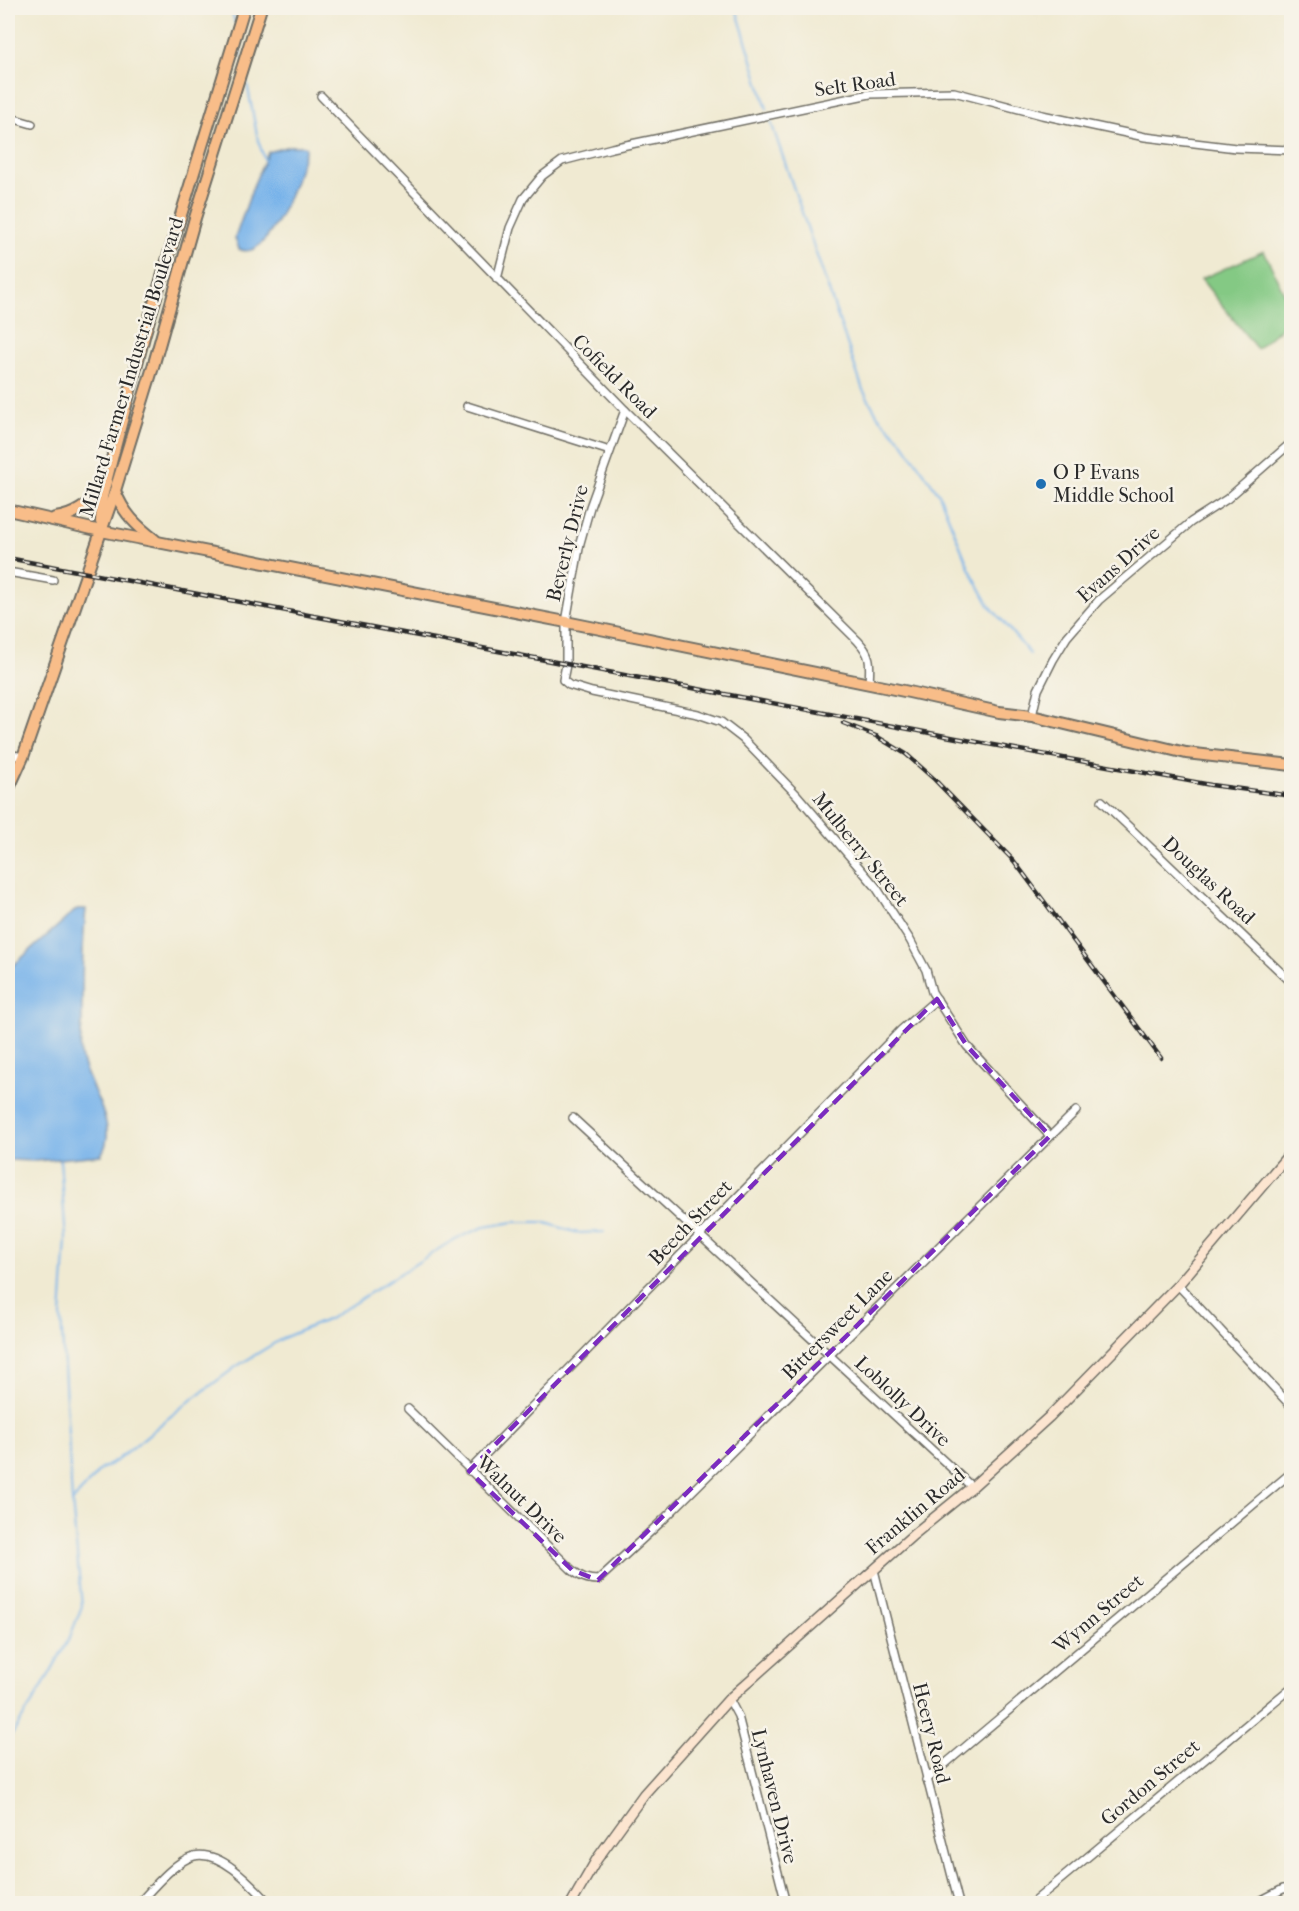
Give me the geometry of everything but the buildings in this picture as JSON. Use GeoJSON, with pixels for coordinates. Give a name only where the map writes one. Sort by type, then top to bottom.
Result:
{"type":"FeatureCollection","features":[{"type":"Feature","properties":{"kind":"main road","name":"Millard Farmer Industrial Boulevard"},"geometry":{"type":"LineString","coordinates":[[8,790],[23,757],[101,531],[145,333],[244,8]]}},
{"type":"Feature","properties":{"kind":"main road","name":"Millard Farmer Industrial Boulevard"},"geometry":{"type":"LineString","coordinates":[[109,491],[153,367],[195,218],[261,8]]}},
{"type":"Feature","properties":{"kind":"main road"},"geometry":{"type":"LineString","coordinates":[[46,519],[67,517],[109,491],[134,523],[158,543]]}},
{"type":"Feature","properties":{"kind":"main road"},"geometry":{"type":"LineString","coordinates":[[8,510],[158,543],[566,622],[999,712],[1032,716],[1186,753],[1292,765]]}},
{"type":"Feature","properties":{"kind":"main road","name":"Franklin Road"},"geometry":{"type":"LineString","coordinates":[[571,1904],[597,1859],[644,1794],[729,1699],[1049,1417],[1178,1285],[1292,1151]]}},
{"type":"Feature","properties":{"kind":"street","name":"Selt Road"},"geometry":{"type":"LineString","coordinates":[[497,279],[510,228],[523,199],[542,176],[562,161],[608,148],[870,94],[954,92],[1041,115],[1146,137],[1236,148],[1292,150]]}},
{"type":"Feature","properties":{"kind":"street","name":"Cofield Road"},"geometry":{"type":"LineString","coordinates":[[321,96],[625,410],[858,641],[868,654],[869,684]]}},
{"type":"Feature","properties":{"kind":"street"},"geometry":{"type":"LineString","coordinates":[[8,117],[32,124]]}},
{"type":"Feature","properties":{"kind":"street"},"geometry":{"type":"LineString","coordinates":[[467,406],[610,451]]}},
{"type":"Feature","properties":{"kind":"street","name":"Beverly Drive"},"geometry":{"type":"LineString","coordinates":[[569,685],[563,680],[566,665],[566,622],[580,543],[625,410]]}},
{"type":"Feature","properties":{"kind":"street","name":"Evans Drive"},"geometry":{"type":"LineString","coordinates":[[1032,716],[1038,690],[1053,660],[1067,638],[1099,600],[1191,522],[1227,499],[1292,442]]}},
{"type":"Feature","properties":{"kind":"street"},"geometry":{"type":"LineString","coordinates":[[8,572],[53,580]]}},
{"type":"Feature","properties":{"kind":"street","name":"Mulberry Street"},"geometry":{"type":"LineString","coordinates":[[569,685],[698,714],[721,722],[743,739],[797,795],[876,887],[910,940],[926,970],[932,992],[951,1024],[980,1062],[1050,1136]]}},
{"type":"Feature","properties":{"kind":"street"},"geometry":{"type":"LineString","coordinates":[[8,754],[23,757]]}},
{"type":"Feature","properties":{"kind":"street","name":"Douglas Road"},"geometry":{"type":"LineString","coordinates":[[1102,801],[1292,983]]}},
{"type":"Feature","properties":{"kind":"street","name":"Beech Street"},"geometry":{"type":"LineString","coordinates":[[469,1471],[901,1030],[937,999]]}},
{"type":"Feature","properties":{"kind":"street","name":"Bittersweet Lane"},"geometry":{"type":"LineString","coordinates":[[621,1561],[1076,1111]]}},
{"type":"Feature","properties":{"kind":"street","name":"Loblolly Drive"},"geometry":{"type":"LineString","coordinates":[[573,1118],[972,1487]]}},
{"type":"Feature","properties":{"kind":"street"},"geometry":{"type":"LineString","coordinates":[[1178,1285],[1292,1407]]}},
{"type":"Feature","properties":{"kind":"street","name":"Walnut Drive"},"geometry":{"type":"LineString","coordinates":[[408,1409],[469,1471],[581,1577],[598,1580],[621,1561]]}},
{"type":"Feature","properties":{"kind":"street","name":"Wynn Street"},"geometry":{"type":"LineString","coordinates":[[926,1780],[1292,1472]]}},
{"type":"Feature","properties":{"kind":"street","name":"Heery Road"},"geometry":{"type":"LineString","coordinates":[[874,1570],[959,1904]]}},
{"type":"Feature","properties":{"kind":"street","name":"Gordon Street"},"geometry":{"type":"LineString","coordinates":[[1031,1904],[1292,1687]]}},
{"type":"Feature","properties":{"kind":"street","name":"Lynhaven Drive"},"geometry":{"type":"LineString","coordinates":[[729,1699],[738,1716],[783,1901]]}},
{"type":"Feature","properties":{"kind":"street"},"geometry":{"type":"LineString","coordinates":[[138,1904],[183,1861],[195,1855],[214,1857],[242,1876],[270,1904]]}},
{"type":"Feature","properties":{"kind":"street"},"geometry":{"type":"LineString","coordinates":[[1254,1904],[1283,1889],[1292,1888]]}},
{"type":"Feature","properties":{"kind":"highlighted area"},"geometry":{"type":"Polygon","coordinates":[[[937,999],[967,1046],[1050,1136],[598,1580],[572,1570],[469,1471],[937,999]]]}},
{"type":"Feature","properties":{"kind":"green space"},"geometry":{"type":"Polygon","coordinates":[[[1264,251],[1291,308],[1291,319],[1257,349],[1201,279],[1264,251]]]}},
{"type":"Feature","properties":{"kind":"water"},"geometry":{"type":"Polygon","coordinates":[[[289,146],[306,148],[282,212],[262,243],[251,250],[239,249],[235,238],[268,152],[289,146]]]}},
{"type":"Feature","properties":{"kind":"water"},"geometry":{"type":"Polygon","coordinates":[[[77,909],[86,909],[80,1052],[84,1068],[105,1118],[106,1143],[101,1155],[36,1161],[8,1160],[8,970],[77,909]]]}},
{"type":"Feature","properties":{"kind":"waterway"},"geometry":{"type":"LineString","coordinates":[[231,8],[235,23]]}},
{"type":"Feature","properties":{"kind":"waterway"},"geometry":{"type":"LineString","coordinates":[[736,8],[767,109]]}},
{"type":"Feature","properties":{"kind":"waterway"},"geometry":{"type":"LineString","coordinates":[[238,41],[241,56]]}},
{"type":"Feature","properties":{"kind":"waterway"},"geometry":{"type":"LineString","coordinates":[[245,73],[258,140],[265,161]]}},
{"type":"Feature","properties":{"kind":"waterway"},"geometry":{"type":"LineString","coordinates":[[771,122],[863,390],[878,416],[901,440],[939,494],[969,568],[989,605],[1030,654]]}},
{"type":"Feature","properties":{"kind":"waterway"},"geometry":{"type":"LineString","coordinates":[[8,1741],[70,1637],[82,1606],[72,1502],[61,1316],[66,1239],[60,1160]]}},
{"type":"Feature","properties":{"kind":"waterway"},"geometry":{"type":"LineString","coordinates":[[72,1502],[101,1469],[116,1461],[237,1366],[283,1338],[329,1319],[453,1240],[484,1227],[514,1222],[543,1222],[578,1233],[604,1232]]}},
{"type":"Feature","properties":{"kind":"railway"},"geometry":{"type":"LineString","coordinates":[[8,558],[993,745],[1211,785],[1292,796]]}},
{"type":"Feature","properties":{"kind":"railway"},"geometry":{"type":"LineString","coordinates":[[843,723],[876,736],[906,754],[933,778],[1014,861],[1161,1058]]}},
{"type":"Feature","properties":{"kind":"place","name":"O P Evans Middle School"},"geometry":{"type":"Point","coordinates":[1041,484]}}]}
